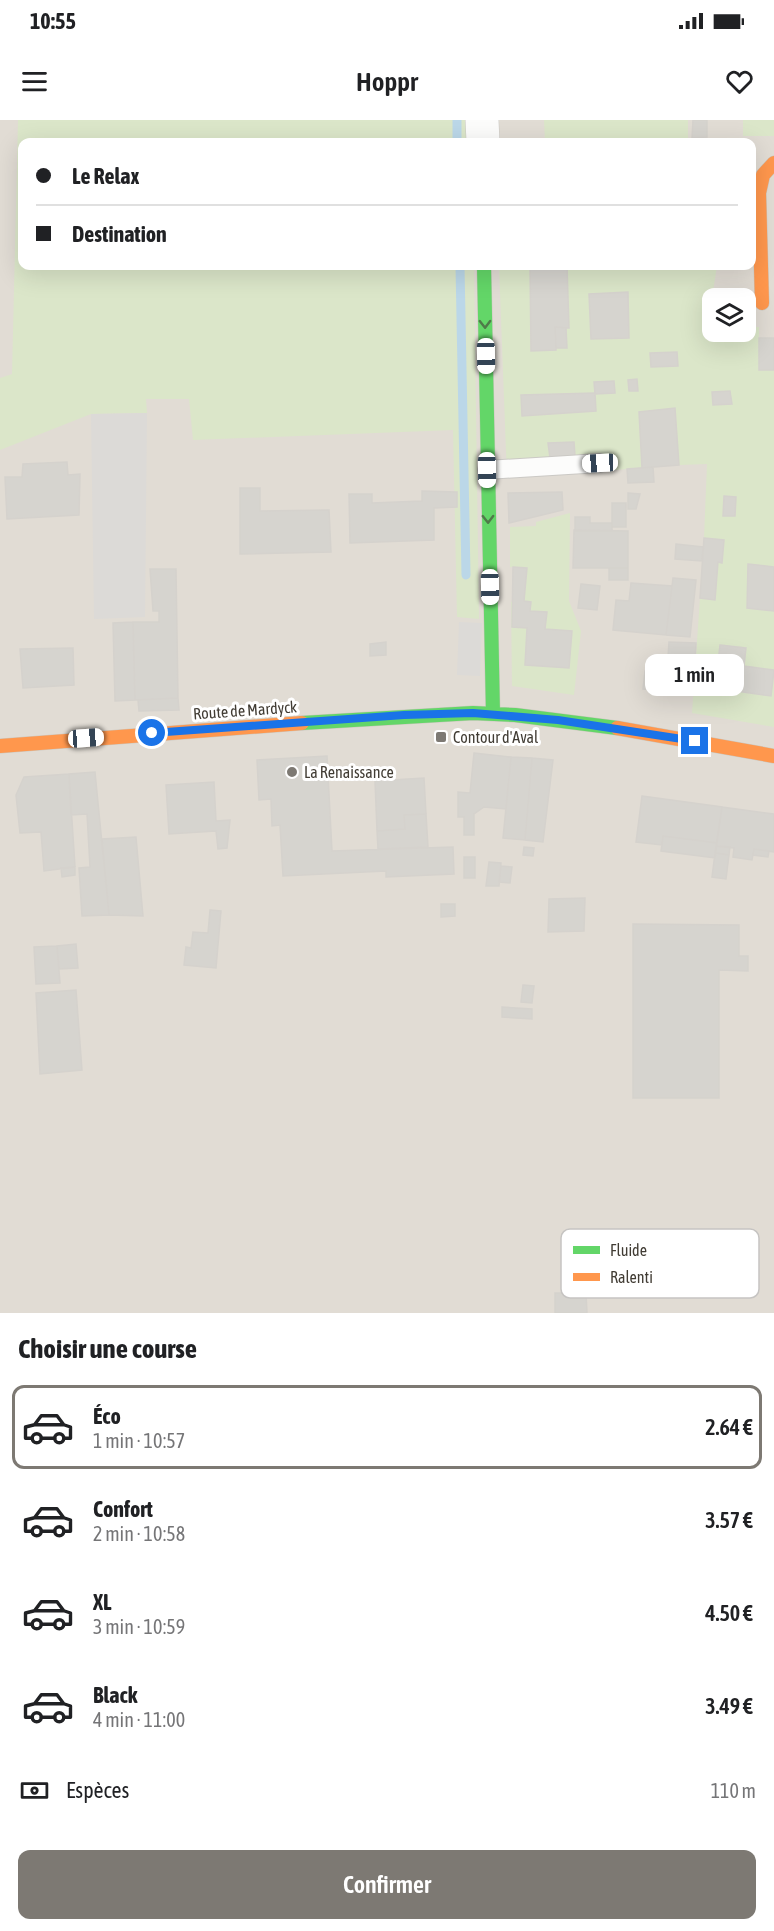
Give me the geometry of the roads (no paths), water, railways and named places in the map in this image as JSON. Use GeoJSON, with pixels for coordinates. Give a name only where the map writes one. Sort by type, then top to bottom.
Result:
{"type":"FeatureCollection","features":[{"type":"Feature","properties":{"kind":"main road"},"geometry":{"type":"LineString","coordinates":[[762,303],[759,193],[763,174],[774,163]]}},
{"type":"Feature","properties":{"kind":"main road"},"geometry":{"type":"LineString","coordinates":[[484,270],[493,714]]}},
{"type":"Feature","properties":{"kind":"main road","name":"Route de Mardyck"},"geometry":{"type":"LineString","coordinates":[[0,746],[404,715],[493,714],[649,732],[774,756]]}},
{"type":"Feature","properties":{"kind":"street"},"geometry":{"type":"LineString","coordinates":[[483,120],[483,138]]}},
{"type":"Feature","properties":{"kind":"lane"},"geometry":{"type":"LineString","coordinates":[[487,470],[600,463]]}},
{"type":"Feature","properties":{"kind":"waterway"},"geometry":{"type":"LineString","coordinates":[[457,120],[457,138]]}},
{"type":"Feature","properties":{"kind":"waterway"},"geometry":{"type":"LineString","coordinates":[[460,270],[466,575]]}},
{"type":"Feature","properties":{"kind":"place","name":"Contour d'Aval"},"geometry":{"type":"Point","coordinates":[441,737]}},
{"type":"Feature","properties":{"kind":"place","name":"La Renaissance"},"geometry":{"type":"Point","coordinates":[292,772]}}]}
